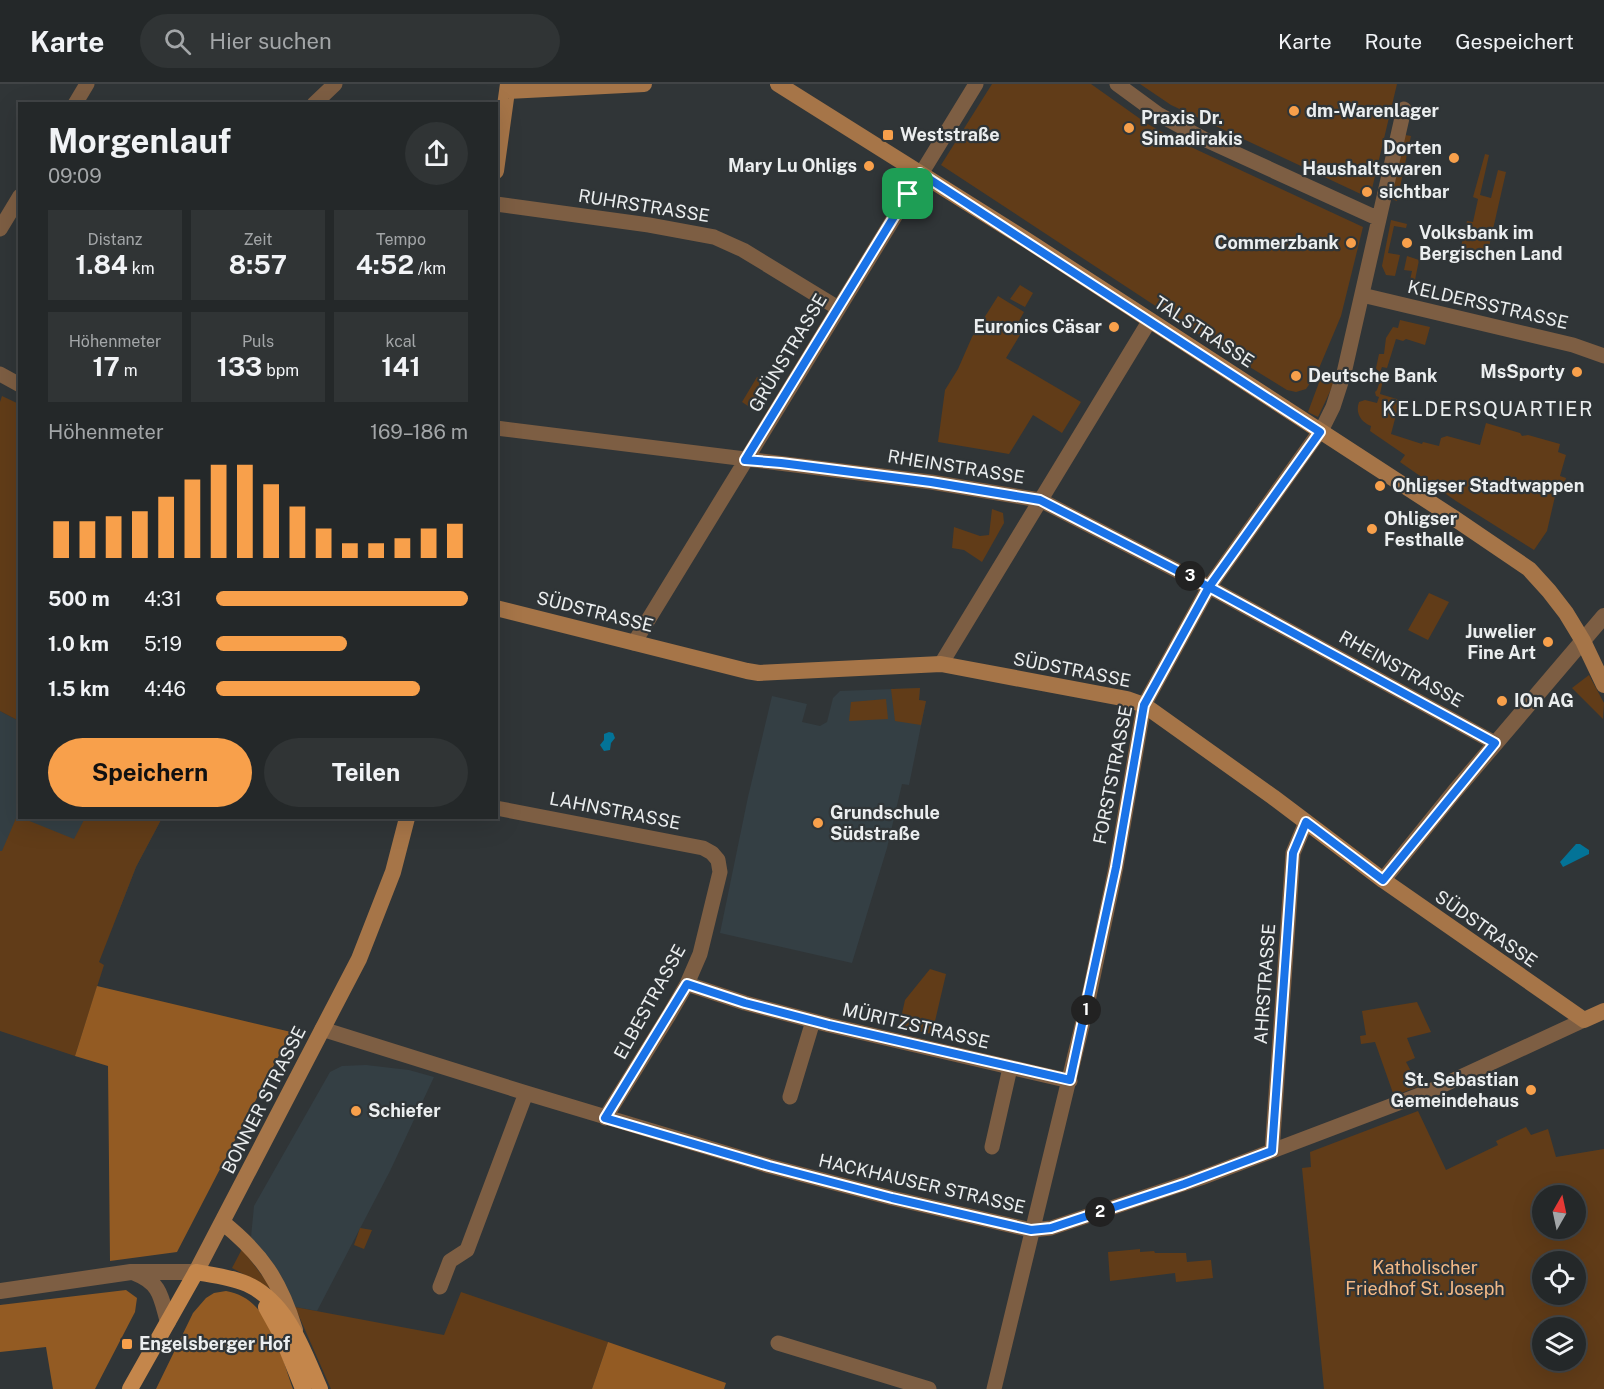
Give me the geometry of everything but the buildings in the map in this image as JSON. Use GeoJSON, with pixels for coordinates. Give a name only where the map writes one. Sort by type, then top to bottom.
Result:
{"type":"FeatureCollection","features":[{"type":"Feature","properties":{"kind":"main road"},"geometry":{"type":"LineString","coordinates":[[498,157],[508,87],[644,84]]}},
{"type":"Feature","properties":{"kind":"main road","name":"TALSTRASSE"},"geometry":{"type":"LineString","coordinates":[[781,85],[1150,320],[1529,569],[1566,613],[1583,641],[1604,685]]}},
{"type":"Feature","properties":{"kind":"main road","name":"SÜDSTRASSE"},"geometry":{"type":"LineString","coordinates":[[498,609],[759,673],[941,664],[1127,699],[1144,705],[1383,880],[1584,1020]]}},
{"type":"Feature","properties":{"kind":"main road","name":"BONNER STRASSE"},"geometry":{"type":"LineString","coordinates":[[130,1389],[196,1272],[359,959],[393,872],[407,819]]}},
{"type":"Feature","properties":{"kind":"main road","name":"HACKHAUSER STRASSE"},"geometry":{"type":"LineString","coordinates":[[1584,1020],[1604,1011]]}},
{"type":"Feature","properties":{"kind":"main road"},"geometry":{"type":"LineString","coordinates":[[222,1222],[243,1238],[271,1275],[288,1307],[298,1339],[320,1389]]}},
{"type":"Feature","properties":{"kind":"main road"},"geometry":{"type":"LineString","coordinates":[[196,1272],[232,1279],[258,1290],[278,1307],[298,1339]]}},
{"type":"Feature","properties":{"kind":"main road"},"geometry":{"type":"LineString","coordinates":[[258,1290],[281,1334],[303,1389]]}},
{"type":"Feature","properties":{"kind":"street"},"geometry":{"type":"LineString","coordinates":[[76,102],[87,84]]}},
{"type":"Feature","properties":{"kind":"street"},"geometry":{"type":"LineString","coordinates":[[316,102],[335,84]]}},
{"type":"Feature","properties":{"kind":"street","name":"GRÜNSTRASSE"},"geometry":{"type":"LineString","coordinates":[[634,643],[976,84]]}},
{"type":"Feature","properties":{"kind":"street"},"geometry":{"type":"LineString","coordinates":[[1117,84],[1158,114],[1204,139],[1379,219]]}},
{"type":"Feature","properties":{"kind":"street","name":"FORSTSTRASSE"},"geometry":{"type":"LineString","coordinates":[[994,1389],[1031,1230],[1070,1080],[1116,867],[1144,705],[1209,587],[1320,432],[1333,407],[1344,373],[1404,109]]}},
{"type":"Feature","properties":{"kind":"street"},"geometry":{"type":"LineString","coordinates":[[0,229],[18,199]]}},
{"type":"Feature","properties":{"kind":"street","name":"RUHRSTRASSE"},"geometry":{"type":"LineString","coordinates":[[498,204],[649,225],[714,237],[759,260],[838,308]]}},
{"type":"Feature","properties":{"kind":"street","name":"KELDERSSTRASSE"},"geometry":{"type":"LineString","coordinates":[[1362,295],[1574,345],[1604,356]]}},
{"type":"Feature","properties":{"kind":"street"},"geometry":{"type":"LineString","coordinates":[[941,664],[1150,320]]}},
{"type":"Feature","properties":{"kind":"street"},"geometry":{"type":"LineString","coordinates":[[0,374],[18,384]]}},
{"type":"Feature","properties":{"kind":"street","name":"RHEINSTRASSE"},"geometry":{"type":"LineString","coordinates":[[498,428],[931,482],[1040,500],[1209,587],[1495,743]]}},
{"type":"Feature","properties":{"kind":"street"},"geometry":{"type":"LineString","coordinates":[[1383,880],[1495,743],[1604,616]]}},
{"type":"Feature","properties":{"kind":"street","name":"LAHNSTRASSE"},"geometry":{"type":"LineString","coordinates":[[498,808],[703,848],[712,853],[720,864]]}},
{"type":"Feature","properties":{"kind":"street","name":"AHRSTRASSE"},"geometry":{"type":"LineString","coordinates":[[1272,1151],[1293,853],[1306,822]]}},
{"type":"Feature","properties":{"kind":"street","name":"ELBESTRASSE"},"geometry":{"type":"LineString","coordinates":[[605,1118],[687,984],[706,937],[719,883],[720,864]]}},
{"type":"Feature","properties":{"kind":"street","name":"MÜRITZSTRASSE"},"geometry":{"type":"LineString","coordinates":[[687,984],[745,1003],[813,1021],[1070,1080]]}},
{"type":"Feature","properties":{"kind":"street","name":"HACKHAUSER STRASSE"},"geometry":{"type":"LineString","coordinates":[[322,1029],[526,1094],[769,1166],[892,1198],[1031,1230],[1051,1228],[1184,1184],[1272,1151],[1430,1091],[1584,1020]]}},
{"type":"Feature","properties":{"kind":"street"},"geometry":{"type":"LineString","coordinates":[[790,1097],[813,1021]]}},
{"type":"Feature","properties":{"kind":"street"},"geometry":{"type":"LineString","coordinates":[[992,1147],[1010,1068]]}},
{"type":"Feature","properties":{"kind":"street"},"geometry":{"type":"LineString","coordinates":[[440,1287],[450,1261],[466,1250],[526,1094]]}},
{"type":"Feature","properties":{"kind":"street"},"geometry":{"type":"LineString","coordinates":[[131,1272],[146,1278],[158,1289],[168,1322]]}},
{"type":"Feature","properties":{"kind":"street"},"geometry":{"type":"LineString","coordinates":[[0,1291],[131,1272],[196,1272]]}},
{"type":"Feature","properties":{"kind":"street"},"geometry":{"type":"LineString","coordinates":[[778,1343],[929,1389]]}},
{"type":"Feature","properties":{"kind":"shaded area","name":"Grundschule Südstraße"},"geometry":{"type":"Polygon","coordinates":[[[920,688],[919,700],[926,701],[909,785],[902,784],[887,848],[852,963],[720,933],[772,696],[807,704],[802,722],[820,726],[827,722],[833,698],[840,691],[920,688]]]}},
{"type":"Feature","properties":{"kind":"shaded area"},"geometry":{"type":"Polygon","coordinates":[[[0,711],[18,720],[18,819],[161,819],[136,867],[118,913],[0,851],[0,711]]]}},
{"type":"Feature","properties":{"kind":"shaded area"},"geometry":{"type":"Polygon","coordinates":[[[97,986],[291,1032],[177,1252],[110,1261],[108,1066],[75,1056],[97,986]]]}},
{"type":"Feature","properties":{"kind":"shaded area"},"geometry":{"type":"Polygon","coordinates":[[[366,1065],[409,1070],[434,1077],[390,1171],[317,1311],[295,1307],[251,1237],[254,1206],[330,1072],[342,1066],[366,1065]]]}},
{"type":"Feature","properties":{"kind":"shaded area"},"geometry":{"type":"Polygon","coordinates":[[[126,1290],[137,1298],[135,1312],[95,1389],[53,1389],[46,1347],[0,1352],[0,1305],[126,1290]]]}},
{"type":"Feature","properties":{"kind":"shaded area"},"geometry":{"type":"Polygon","coordinates":[[[226,1291],[241,1296],[253,1304],[263,1316],[278,1344],[293,1389],[156,1389],[193,1313],[206,1298],[214,1293],[226,1291]]]}},
{"type":"Feature","properties":{"kind":"shaded area"},"geometry":{"type":"Polygon","coordinates":[[[608,1342],[726,1383],[724,1389],[592,1389],[608,1342]]]}},
{"type":"Feature","properties":{"kind":"green space"},"geometry":{"type":"Polygon","coordinates":[[[992,84],[1091,84],[1146,123],[1178,141],[1363,227],[1341,316],[1317,373],[1306,389],[1296,392],[1287,390],[941,165],[992,84]]]}},
{"type":"Feature","properties":{"kind":"green space"},"geometry":{"type":"Polygon","coordinates":[[[1140,84],[1397,84],[1371,193],[1365,196],[1171,105],[1140,84]]]}},
{"type":"Feature","properties":{"kind":"green space"},"geometry":{"type":"Polygon","coordinates":[[[1405,135],[1411,136],[1397,201],[1391,199],[1405,135]]]}},
{"type":"Feature","properties":{"kind":"green space"},"geometry":{"type":"Polygon","coordinates":[[[1485,154],[1489,155],[1480,195],[1491,198],[1498,170],[1506,172],[1486,260],[1459,255],[1467,221],[1473,222],[1478,199],[1473,197],[1485,154]]]}},
{"type":"Feature","properties":{"kind":"green space"},"geometry":{"type":"Polygon","coordinates":[[[1391,220],[1407,224],[1406,228],[1394,226],[1388,253],[1400,255],[1395,276],[1386,275],[1382,266],[1391,220]]]}},
{"type":"Feature","properties":{"kind":"green space"},"geometry":{"type":"Polygon","coordinates":[[[1407,256],[1419,260],[1415,280],[1410,280],[1412,271],[1404,270],[1407,256]]]}},
{"type":"Feature","properties":{"kind":"green space"},"geometry":{"type":"Polygon","coordinates":[[[1020,285],[1033,293],[1025,307],[1010,299],[1020,285]]]}},
{"type":"Feature","properties":{"kind":"green space"},"geometry":{"type":"Polygon","coordinates":[[[998,296],[1024,312],[1019,321],[1026,325],[1006,358],[1081,402],[1062,433],[1033,415],[1009,454],[938,442],[945,390],[958,369],[972,337],[998,296]]]}},
{"type":"Feature","properties":{"kind":"green space"},"geometry":{"type":"Polygon","coordinates":[[[1400,320],[1430,327],[1425,345],[1406,339],[1403,341],[1396,339],[1387,368],[1382,367],[1380,372],[1376,368],[1379,354],[1384,354],[1386,338],[1393,327],[1398,328],[1400,320]]]}},
{"type":"Feature","properties":{"kind":"green space"},"geometry":{"type":"Polygon","coordinates":[[[1384,375],[1380,394],[1400,400],[1391,434],[1422,444],[1423,442],[1439,446],[1441,438],[1447,436],[1480,445],[1486,423],[1520,433],[1522,436],[1528,435],[1560,444],[1558,452],[1566,455],[1560,476],[1566,478],[1562,493],[1556,492],[1547,531],[1534,550],[1456,501],[1400,462],[1405,455],[1370,431],[1371,426],[1360,417],[1358,406],[1359,402],[1365,400],[1377,403],[1379,397],[1375,392],[1384,375]]]}},
{"type":"Feature","properties":{"kind":"green space"},"geometry":{"type":"Polygon","coordinates":[[[757,377],[772,387],[757,412],[742,402],[757,377]]]}},
{"type":"Feature","properties":{"kind":"green space"},"geometry":{"type":"Polygon","coordinates":[[[1321,377],[1334,383],[1318,417],[1308,412],[1321,377]]]}},
{"type":"Feature","properties":{"kind":"green space"},"geometry":{"type":"Polygon","coordinates":[[[2,396],[18,404],[18,720],[0,711],[0,402],[2,396]]]}},
{"type":"Feature","properties":{"kind":"green space"},"geometry":{"type":"Polygon","coordinates":[[[992,509],[1003,513],[1004,523],[982,562],[964,550],[952,548],[954,527],[980,536],[989,535],[992,509]]]}},
{"type":"Feature","properties":{"kind":"green space"},"geometry":{"type":"Polygon","coordinates":[[[1429,593],[1449,602],[1428,640],[1408,630],[1429,593]]]}},
{"type":"Feature","properties":{"kind":"green space"},"geometry":{"type":"Polygon","coordinates":[[[1589,675],[1604,703],[1603,719],[1572,688],[1589,675]]]}},
{"type":"Feature","properties":{"kind":"green space"},"geometry":{"type":"Polygon","coordinates":[[[920,688],[919,700],[926,701],[921,725],[895,721],[891,689],[920,688]]]}},
{"type":"Feature","properties":{"kind":"green space"},"geometry":{"type":"Polygon","coordinates":[[[886,699],[888,719],[849,721],[851,702],[886,699]]]}},
{"type":"Feature","properties":{"kind":"green space"},"geometry":{"type":"Polygon","coordinates":[[[17,816],[18,819],[24,819],[74,839],[84,819],[161,819],[136,867],[99,962],[104,965],[75,1056],[0,1031],[0,851],[17,816]]]}},
{"type":"Feature","properties":{"kind":"green space"},"geometry":{"type":"Polygon","coordinates":[[[930,969],[946,974],[932,1034],[899,1027],[905,1000],[930,969]]]}},
{"type":"Feature","properties":{"kind":"green space"},"geometry":{"type":"Polygon","coordinates":[[[1417,1002],[1431,1032],[1407,1038],[1415,1058],[1406,1062],[1419,1086],[1394,1096],[1375,1042],[1361,1044],[1360,1036],[1366,1035],[1362,1011],[1417,1002]]]}},
{"type":"Feature","properties":{"kind":"green space","name":"Katholischer Friedhof St. Joseph"},"geometry":{"type":"Polygon","coordinates":[[[1418,1111],[1446,1170],[1498,1145],[1496,1141],[1526,1127],[1531,1135],[1548,1129],[1556,1157],[1604,1149],[1604,1389],[1324,1389],[1302,1168],[1311,1167],[1310,1152],[1418,1111]]]}},
{"type":"Feature","properties":{"kind":"green space"},"geometry":{"type":"Polygon","coordinates":[[[360,1228],[372,1230],[364,1249],[354,1245],[360,1228]]]}},
{"type":"Feature","properties":{"kind":"green space"},"geometry":{"type":"Polygon","coordinates":[[[242,1249],[273,1290],[232,1268],[242,1249]]]}},
{"type":"Feature","properties":{"kind":"green space"},"geometry":{"type":"Polygon","coordinates":[[[1140,1249],[1140,1252],[1186,1253],[1187,1262],[1211,1260],[1213,1278],[1176,1282],[1175,1273],[1110,1281],[1108,1252],[1140,1249]]]}},
{"type":"Feature","properties":{"kind":"green space"},"geometry":{"type":"Polygon","coordinates":[[[461,1292],[608,1342],[592,1389],[331,1389],[295,1307],[444,1335],[461,1292]]]}},
{"type":"Feature","properties":{"kind":"water"},"geometry":{"type":"Polygon","coordinates":[[[613,733],[615,738],[610,750],[604,751],[600,745],[604,740],[604,734],[613,733]]]}},
{"type":"Feature","properties":{"kind":"water"},"geometry":{"type":"Polygon","coordinates":[[[1576,844],[1589,850],[1589,854],[1563,867],[1560,862],[1576,844]]]}},
{"type":"Feature","properties":{"kind":"place","name":"dm-Warenlager"},"geometry":{"type":"Point","coordinates":[1294,111]}},
{"type":"Feature","properties":{"kind":"place","name":"Praxis Dr. Simadirakis"},"geometry":{"type":"Point","coordinates":[1129,128]}},
{"type":"Feature","properties":{"kind":"place","name":"Weststraße"},"geometry":{"type":"Point","coordinates":[888,135]}},
{"type":"Feature","properties":{"kind":"place","name":"Dorten Haushaltswaren"},"geometry":{"type":"Point","coordinates":[1454,158]}},
{"type":"Feature","properties":{"kind":"place","name":"Mary Lu Ohligs"},"geometry":{"type":"Point","coordinates":[869,166]}},
{"type":"Feature","properties":{"kind":"place","name":"sichtbar"},"geometry":{"type":"Point","coordinates":[1367,192]}},
{"type":"Feature","properties":{"kind":"place","name":"Commerzbank"},"geometry":{"type":"Point","coordinates":[1351,243]}},
{"type":"Feature","properties":{"kind":"place","name":"Volksbank im Bergischen Land"},"geometry":{"type":"Point","coordinates":[1407,243]}},
{"type":"Feature","properties":{"kind":"place","name":"Euronics Cäsar"},"geometry":{"type":"Point","coordinates":[1114,327]}},
{"type":"Feature","properties":{"kind":"place","name":"MsSporty"},"geometry":{"type":"Point","coordinates":[1577,372]}},
{"type":"Feature","properties":{"kind":"place","name":"Deutsche Bank"},"geometry":{"type":"Point","coordinates":[1296,376]}},
{"type":"Feature","properties":{"kind":"place","name":"Ohligser Stadtwappen"},"geometry":{"type":"Point","coordinates":[1380,486]}},
{"type":"Feature","properties":{"kind":"place","name":"Ohligser Festhalle"},"geometry":{"type":"Point","coordinates":[1372,529]}},
{"type":"Feature","properties":{"kind":"place","name":"Juwelier Fine Art"},"geometry":{"type":"Point","coordinates":[1548,642]}},
{"type":"Feature","properties":{"kind":"place","name":"IOn AG"},"geometry":{"type":"Point","coordinates":[1502,701]}},
{"type":"Feature","properties":{"kind":"place","name":"Grundschule Südstraße"},"geometry":{"type":"Point","coordinates":[818,823]}},
{"type":"Feature","properties":{"kind":"place","name":"St. Sebastian Gemeindehaus"},"geometry":{"type":"Point","coordinates":[1531,1090]}},
{"type":"Feature","properties":{"kind":"place","name":"Schiefer"},"geometry":{"type":"Point","coordinates":[356,1111]}},
{"type":"Feature","properties":{"kind":"place","name":"Engelsberger Hof"},"geometry":{"type":"Point","coordinates":[127,1344]}},
{"type":"Feature","properties":{"kind":"district","name":"KELDERSQUARTIER"},"geometry":{"type":"Point","coordinates":[1488,409]}},
{"type":"Feature","properties":{"kind":"route"},"geometry":{"type":"LineString","coordinates":[[908,194],[745,460],[931,482],[1040,500],[1166,564],[1209,587],[1495,743],[1383,880],[1306,822],[1293,853],[1272,1151],[1184,1184],[1051,1228],[1031,1230],[892,1198],[769,1166],[605,1118],[687,984],[745,1003],[829,1025],[1070,1080],[1116,867],[1144,705],[1209,587],[1320,432],[920,173],[908,194]]}}]}
